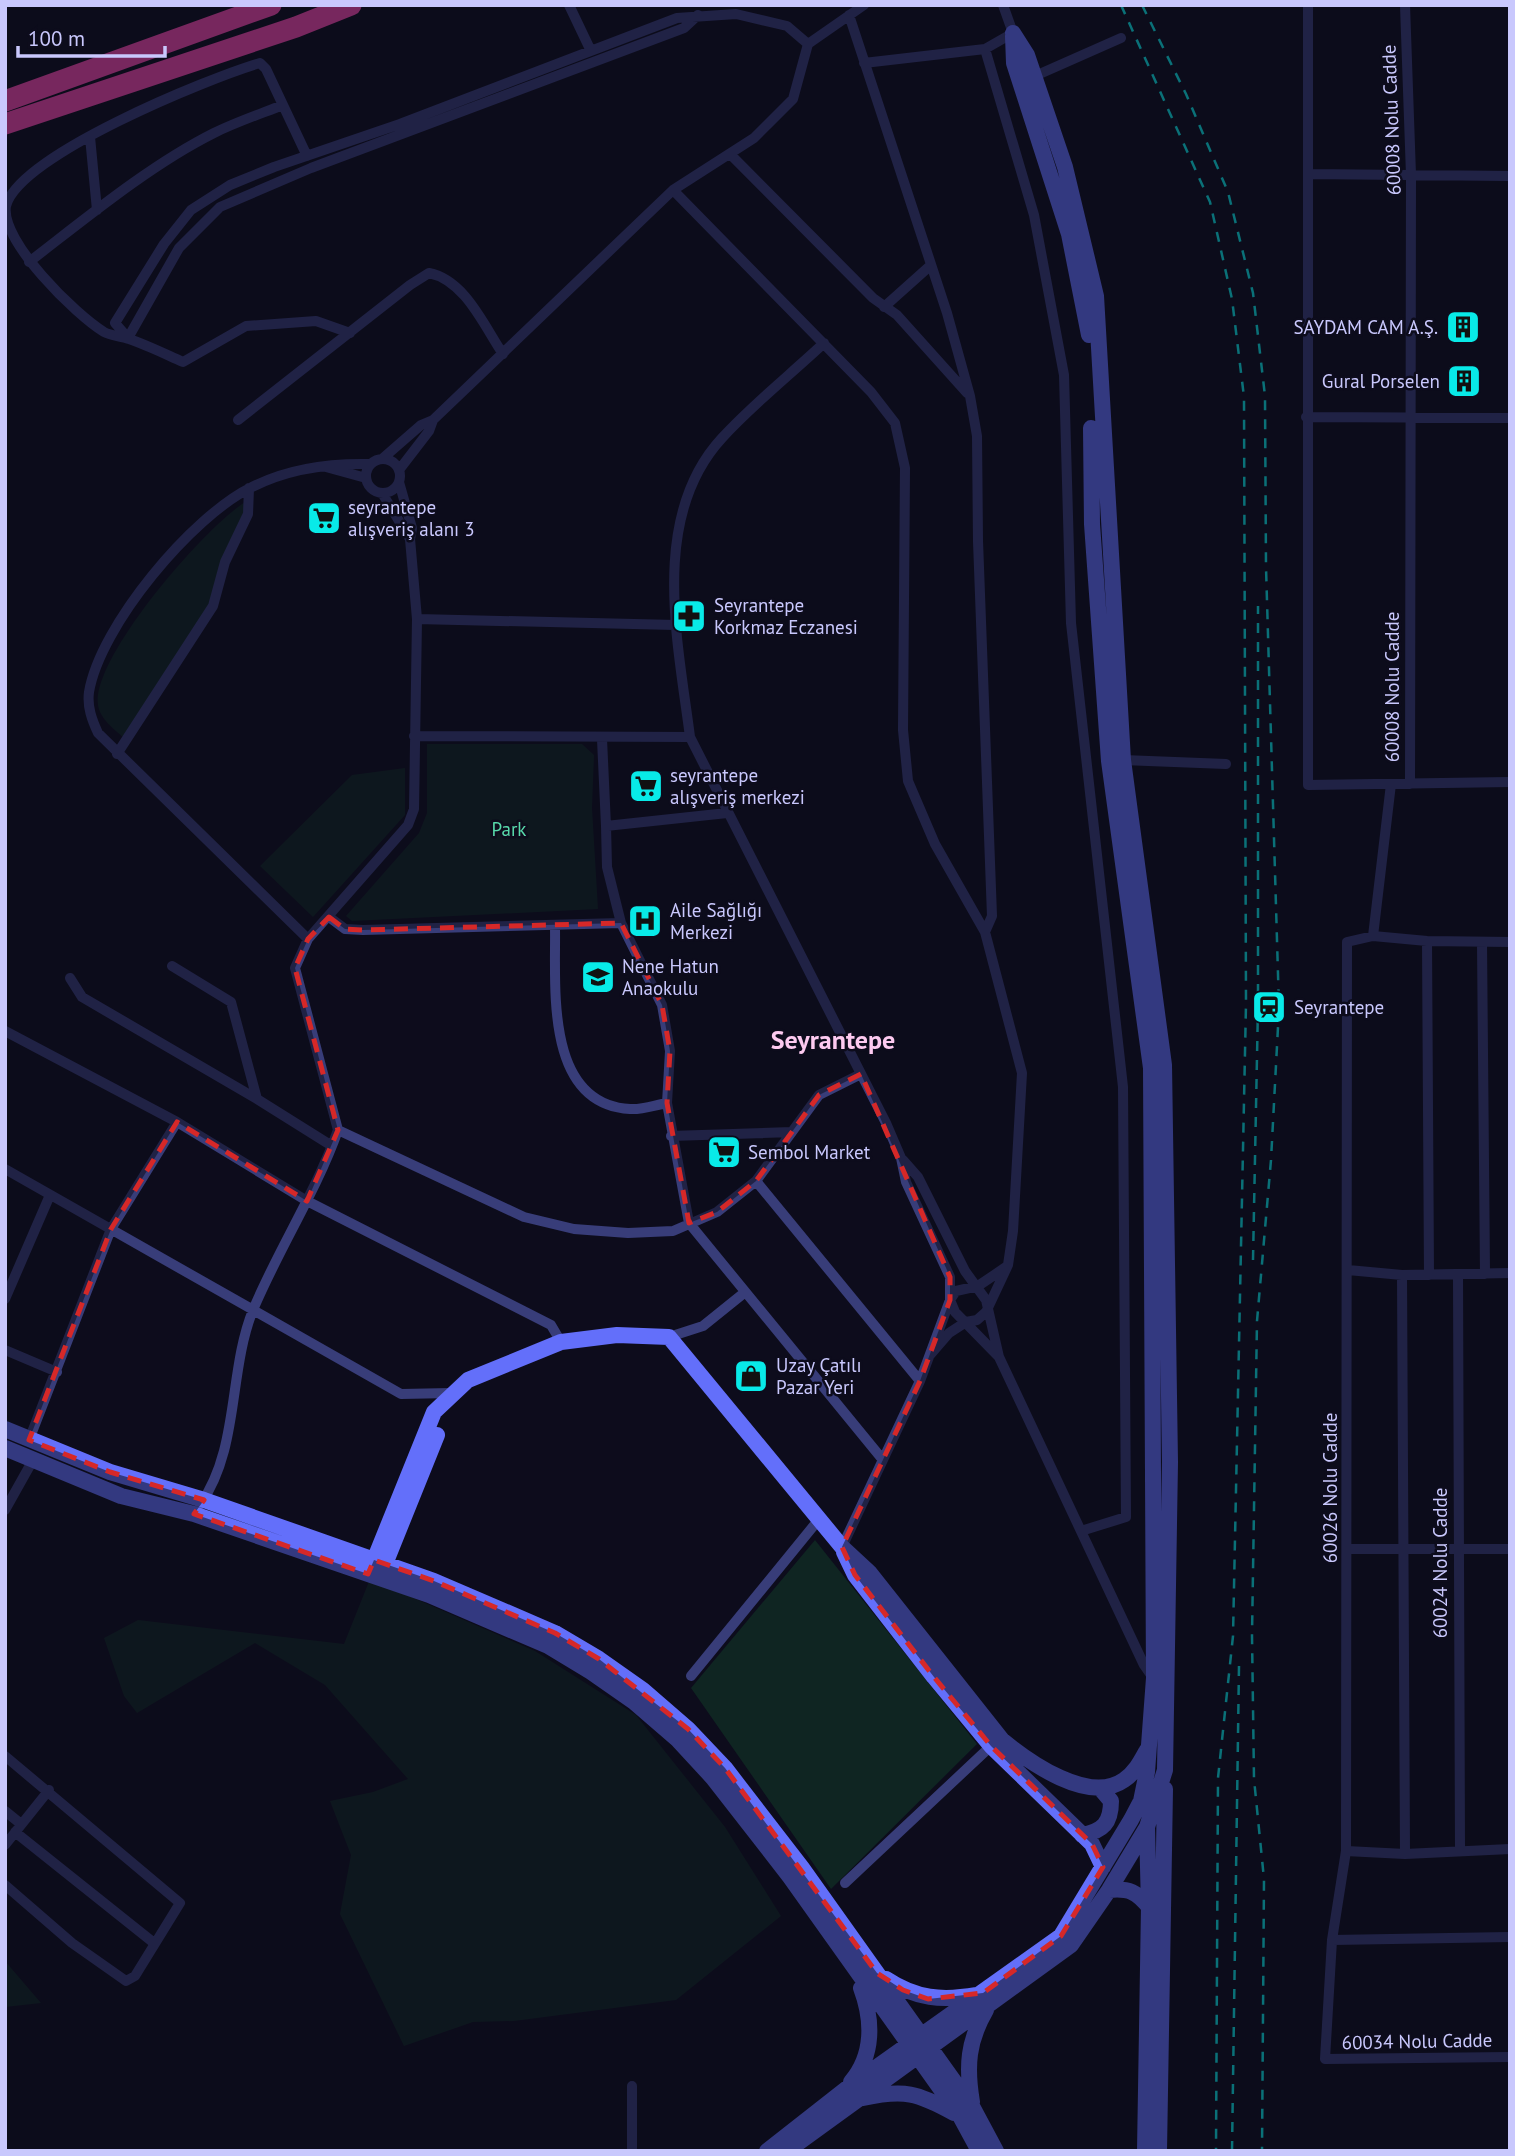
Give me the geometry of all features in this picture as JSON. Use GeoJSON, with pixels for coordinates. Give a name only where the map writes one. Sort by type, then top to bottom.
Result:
{"type":"FeatureCollection","features":[{"type":"Feature","properties":{"kind":"highway"},"geometry":{"type":"LineString","coordinates":[[5,101],[271,5]]}},
{"type":"Feature","properties":{"kind":"highway"},"geometry":{"type":"LineString","coordinates":[[5,124],[296,27],[351,5]]}},
{"type":"Feature","properties":{"kind":"street"},"geometry":{"type":"LineString","coordinates":[[569,5],[590,49]]}},
{"type":"Feature","properties":{"kind":"street"},"geometry":{"type":"LineString","coordinates":[[366,478],[377,462],[421,425],[433,420],[673,190],[754,138],[793,99],[808,44],[864,5]]}},
{"type":"Feature","properties":{"kind":"street"},"geometry":{"type":"LineString","coordinates":[[1003,5],[1013,33],[1027,55],[1065,167],[1096,296],[1123,760],[1164,1065],[1170,1462],[1160,2151]]}},
{"type":"Feature","properties":{"kind":"street","name":"60008 Nolu Cadde"},"geometry":{"type":"LineString","coordinates":[[1308,5],[1308,785],[1410,785],[1411,175],[1405,5]]}},
{"type":"Feature","properties":{"kind":"street"},"geometry":{"type":"LineString","coordinates":[[128,338],[115,323],[164,244],[191,211],[230,185],[400,124],[590,49],[677,18],[736,14],[787,26],[808,44]]}},
{"type":"Feature","properties":{"kind":"street"},"geometry":{"type":"LineString","coordinates":[[128,338],[179,248],[220,207],[311,169],[684,28],[698,15]]}},
{"type":"Feature","properties":{"kind":"street"},"geometry":{"type":"LineString","coordinates":[[849,15],[932,265],[970,396],[977,436],[978,541],[992,916],[985,932]]}},
{"type":"Feature","properties":{"kind":"street"},"geometry":{"type":"LineString","coordinates":[[864,63],[985,49],[1013,33]]}},
{"type":"Feature","properties":{"kind":"street"},"geometry":{"type":"LineString","coordinates":[[1013,33],[1014,64],[1069,234],[1088,331],[1092,524],[1109,761],[1151,1068],[1154,1182],[1154,1678],[1147,1772],[1149,1907],[1145,2151]]}},
{"type":"Feature","properties":{"kind":"street"},"geometry":{"type":"LineString","coordinates":[[1035,76],[1121,38]]}},
{"type":"Feature","properties":{"kind":"street"},"geometry":{"type":"LineString","coordinates":[[985,49],[1037,226],[1064,375],[1071,623],[1123,1087],[1126,1517],[1081,1531]]}},
{"type":"Feature","properties":{"kind":"street"},"geometry":{"type":"LineString","coordinates":[[307,156],[266,69],[260,63],[172,96],[46,162],[21,182],[5,206],[7,228],[29,262],[105,333],[128,338],[183,362],[246,326],[316,321],[350,332]]}},
{"type":"Feature","properties":{"kind":"street"},"geometry":{"type":"LineString","coordinates":[[29,262],[96,210],[214,133],[284,105]]}},
{"type":"Feature","properties":{"kind":"street"},"geometry":{"type":"LineString","coordinates":[[90,137],[96,210]]}},
{"type":"Feature","properties":{"kind":"street"},"geometry":{"type":"LineString","coordinates":[[730,154],[884,307],[897,316],[970,396]]}},
{"type":"Feature","properties":{"kind":"street"},"geometry":{"type":"LineString","coordinates":[[1308,174],[1510,176]]}},
{"type":"Feature","properties":{"kind":"street"},"geometry":{"type":"LineString","coordinates":[[673,190],[871,392],[895,423],[905,468],[903,730],[908,781],[934,844],[985,932],[1023,1073],[1013,1231],[1008,1265],[986,1312],[977,1320],[967,1322],[949,1334],[930,1355]]}},
{"type":"Feature","properties":{"kind":"street"},"geometry":{"type":"LineString","coordinates":[[884,307],[932,265]]}},
{"type":"Feature","properties":{"kind":"street"},"geometry":{"type":"LineString","coordinates":[[238,420],[429,273],[443,276],[461,292],[503,354]]}},
{"type":"Feature","properties":{"kind":"street"},"geometry":{"type":"LineString","coordinates":[[824,343],[720,439],[684,499],[676,558],[676,625],[690,737],[901,1158],[905,1182],[950,1277],[950,1300],[956,1312],[999,1357]]}},
{"type":"Feature","properties":{"kind":"street"},"geometry":{"type":"LineString","coordinates":[[1306,417],[1510,418]]}},
{"type":"Feature","properties":{"kind":"street"},"geometry":{"type":"LineString","coordinates":[[194,1514],[204,1500],[222,1458],[243,1343],[253,1310],[338,1130],[295,968],[308,939],[408,825],[414,808],[417,619],[410,539],[412,528],[399,482],[399,470],[429,432],[433,420]]}},
{"type":"Feature","properties":{"kind":"street"},"geometry":{"type":"LineString","coordinates":[[308,939],[98,733],[89,708],[92,682],[105,647],[128,610],[187,536],[223,504],[249,488],[292,472],[377,462],[392,462],[399,470]]}},
{"type":"Feature","properties":{"kind":"street"},"geometry":{"type":"LineString","coordinates":[[327,467],[366,478],[372,489],[382,493],[393,491],[399,482]]}},
{"type":"Feature","properties":{"kind":"street"},"geometry":{"type":"LineString","coordinates":[[117,754],[213,606],[225,562],[248,514],[249,488]]}},
{"type":"Feature","properties":{"kind":"street"},"geometry":{"type":"LineString","coordinates":[[382,493],[410,539]]}},
{"type":"Feature","properties":{"kind":"street"},"geometry":{"type":"LineString","coordinates":[[417,619],[676,625]]}},
{"type":"Feature","properties":{"kind":"street"},"geometry":{"type":"LineString","coordinates":[[414,736],[602,739],[690,737]]}},
{"type":"Feature","properties":{"kind":"street"},"geometry":{"type":"LineString","coordinates":[[602,739],[607,867],[621,923],[662,1005],[670,1051],[667,1103],[671,1136],[689,1223],[883,1460]]}},
{"type":"Feature","properties":{"kind":"street"},"geometry":{"type":"LineString","coordinates":[[1123,760],[1226,764]]}},
{"type":"Feature","properties":{"kind":"street"},"geometry":{"type":"LineString","coordinates":[[1410,785],[1510,782]]}},
{"type":"Feature","properties":{"kind":"street"},"geometry":{"type":"LineString","coordinates":[[1391,784],[1373,936],[1427,941],[1510,942]]}},
{"type":"Feature","properties":{"kind":"street"},"geometry":{"type":"LineString","coordinates":[[606,827],[727,813]]}},
{"type":"Feature","properties":{"kind":"street"},"geometry":{"type":"LineString","coordinates":[[329,917],[345,929],[363,930],[621,923]]}},
{"type":"Feature","properties":{"kind":"street"},"geometry":{"type":"LineString","coordinates":[[555,926],[558,1028],[565,1059],[577,1082],[594,1098],[609,1105],[631,1109],[667,1103]]}},
{"type":"Feature","properties":{"kind":"street","name":"60026 Nolu Cadde"},"geometry":{"type":"LineString","coordinates":[[1325,2059],[1332,1940],[1346,1851],[1347,942],[1373,936]]}},
{"type":"Feature","properties":{"kind":"street"},"geometry":{"type":"LineString","coordinates":[[1427,941],[1429,1275]]}},
{"type":"Feature","properties":{"kind":"street"},"geometry":{"type":"LineString","coordinates":[[1482,943],[1485,1274]]}},
{"type":"Feature","properties":{"kind":"street"},"geometry":{"type":"LineString","coordinates":[[173,966],[231,1002],[257,1099]]}},
{"type":"Feature","properties":{"kind":"street"},"geometry":{"type":"LineString","coordinates":[[70,978],[82,997],[332,1146]]}},
{"type":"Feature","properties":{"kind":"street"},"geometry":{"type":"LineString","coordinates":[[5,1031],[177,1122],[307,1200],[551,1325],[561,1342]]}},
{"type":"Feature","properties":{"kind":"street"},"geometry":{"type":"LineString","coordinates":[[338,1130],[524,1217],[573,1229],[628,1233],[673,1231],[717,1212],[756,1181],[818,1095],[861,1074]]}},
{"type":"Feature","properties":{"kind":"street"},"geometry":{"type":"LineString","coordinates":[[29,1440],[111,1228],[177,1122]]}},
{"type":"Feature","properties":{"kind":"street"},"geometry":{"type":"LineString","coordinates":[[671,1136],[792,1132]]}},
{"type":"Feature","properties":{"kind":"street"},"geometry":{"type":"LineString","coordinates":[[901,1158],[918,1177],[965,1271],[986,1300],[986,1312],[999,1357],[1144,1665],[1154,1678]]}},
{"type":"Feature","properties":{"kind":"street"},"geometry":{"type":"LineString","coordinates":[[5,1169],[401,1394],[451,1393]]}},
{"type":"Feature","properties":{"kind":"street"},"geometry":{"type":"LineString","coordinates":[[756,1181],[920,1381]]}},
{"type":"Feature","properties":{"kind":"street"},"geometry":{"type":"LineString","coordinates":[[5,1299],[50,1195]]}},
{"type":"Feature","properties":{"kind":"street"},"geometry":{"type":"LineString","coordinates":[[842,1547],[920,1381],[950,1300],[956,1291],[978,1286],[1008,1265]]}},
{"type":"Feature","properties":{"kind":"street"},"geometry":{"type":"LineString","coordinates":[[1348,1270],[1402,1275],[1510,1273]]}},
{"type":"Feature","properties":{"kind":"street"},"geometry":{"type":"LineString","coordinates":[[1402,1275],[1405,1854]]}},
{"type":"Feature","properties":{"kind":"street","name":"60024 Nolu Cadde"},"geometry":{"type":"LineString","coordinates":[[1458,1275],[1460,1850]]}},
{"type":"Feature","properties":{"kind":"street"},"geometry":{"type":"LineString","coordinates":[[376,1569],[434,1412],[451,1393],[468,1380],[561,1342],[617,1335],[669,1338],[703,1326],[744,1293]]}},
{"type":"Feature","properties":{"kind":"street"},"geometry":{"type":"LineString","coordinates":[[669,1338],[842,1547],[869,1572],[1002,1740],[1029,1762],[1073,1783],[1100,1788],[1123,1782],[1138,1768],[1150,1745]]}},
{"type":"Feature","properties":{"kind":"street"},"geometry":{"type":"LineString","coordinates":[[5,1350],[57,1372]]}},
{"type":"Feature","properties":{"kind":"street"},"geometry":{"type":"LineString","coordinates":[[5,1429],[110,1472],[204,1500],[376,1569],[548,1646],[634,1702],[678,1740],[713,1778],[790,1877],[853,1966],[920,2047],[996,2151]]}},
{"type":"Feature","properties":{"kind":"street"},"geometry":{"type":"LineString","coordinates":[[5,1448],[121,1496],[194,1514],[376,1569],[434,1581],[555,1633],[643,1690],[688,1729],[725,1768],[877,1973],[920,2047]]}},
{"type":"Feature","properties":{"kind":"street"},"geometry":{"type":"LineString","coordinates":[[5,1510],[33,1460]]}},
{"type":"Feature","properties":{"kind":"street"},"geometry":{"type":"LineString","coordinates":[[691,1676],[820,1518]]}},
{"type":"Feature","properties":{"kind":"street"},"geometry":{"type":"LineString","coordinates":[[842,1547],[855,1574],[991,1746],[1092,1844],[1103,1867]]}},
{"type":"Feature","properties":{"kind":"street"},"geometry":{"type":"LineString","coordinates":[[1347,1549],[1510,1549]]}},
{"type":"Feature","properties":{"kind":"street"},"geometry":{"type":"LineString","coordinates":[[845,1884],[991,1746]]}},
{"type":"Feature","properties":{"kind":"street"},"geometry":{"type":"LineString","coordinates":[[5,1756],[180,1903],[135,1976],[126,1982],[72,1942],[5,1885]]}},
{"type":"Feature","properties":{"kind":"street"},"geometry":{"type":"LineString","coordinates":[[767,2151],[986,1999],[1071,1945],[1109,1890],[1147,1827],[1165,1770]]}},
{"type":"Feature","properties":{"kind":"street"},"geometry":{"type":"LineString","coordinates":[[979,2151],[966,2112],[967,2071],[970,2046],[986,1999],[1060,1936],[1140,1801],[1147,1772]]}},
{"type":"Feature","properties":{"kind":"street"},"geometry":{"type":"LineString","coordinates":[[1082,1835],[1105,1827],[1111,1814],[1111,1801],[1100,1788]]}},
{"type":"Feature","properties":{"kind":"street"},"geometry":{"type":"LineString","coordinates":[[5,1845],[48,1790]]}},
{"type":"Feature","properties":{"kind":"street"},"geometry":{"type":"LineString","coordinates":[[5,1811],[18,1828],[154,1943]]}},
{"type":"Feature","properties":{"kind":"street"},"geometry":{"type":"LineString","coordinates":[[1346,1851],[1405,1854],[1510,1849]]}},
{"type":"Feature","properties":{"kind":"street"},"geometry":{"type":"LineString","coordinates":[[1109,1890],[1126,1888],[1138,1894],[1149,1907]]}},
{"type":"Feature","properties":{"kind":"street"},"geometry":{"type":"LineString","coordinates":[[1332,1940],[1510,1937]]}},
{"type":"Feature","properties":{"kind":"street"},"geometry":{"type":"LineString","coordinates":[[787,2151],[850,2094],[859,2073],[870,2038],[869,2009],[853,1966]]}},
{"type":"Feature","properties":{"kind":"street"},"geometry":{"type":"LineString","coordinates":[[877,1973],[903,1990],[928,1999],[986,1999]]}},
{"type":"Feature","properties":{"kind":"street","name":"60034 Nolu Cadde"},"geometry":{"type":"LineString","coordinates":[[1325,2059],[1510,2057]]}},
{"type":"Feature","properties":{"kind":"street"},"geometry":{"type":"LineString","coordinates":[[632,2086],[632,2151]]}},
{"type":"Feature","properties":{"kind":"street"},"geometry":{"type":"LineString","coordinates":[[850,2094],[894,2091],[915,2094],[966,2112]]}},
{"type":"Feature","properties":{"kind":"highlighted area"},"geometry":{"type":"Polygon","coordinates":[[[329,917],[345,929],[363,930],[621,923],[662,1005],[670,1051],[667,1103],[689,1223],[717,1212],[756,1181],[819,1095],[861,1074],[869,1088],[950,1277],[950,1300],[920,1381],[842,1547],[855,1575],[934,1677],[991,1746],[1092,1844],[1103,1867],[1061,1936],[983,1993],[928,1999],[903,1990],[877,1973],[725,1768],[688,1729],[599,1659],[555,1633],[434,1581],[374,1560],[368,1574],[194,1514],[204,1500],[110,1472],[29,1440],[111,1229],[177,1122],[307,1201],[338,1130],[295,968],[308,939],[329,917]]]}},
{"type":"Feature","properties":{"kind":"green space"},"geometry":{"type":"Polygon","coordinates":[[[247,501],[214,604],[124,738],[104,719],[98,705],[101,684],[113,657],[132,626],[180,563],[229,514],[247,501]]]}},
{"type":"Feature","properties":{"kind":"green space","name":"Park"},"geometry":{"type":"Polygon","coordinates":[[[427,744],[582,744],[594,755],[592,808],[598,909],[352,921],[346,916],[419,833],[427,813],[427,744]]]}},
{"type":"Feature","properties":{"kind":"green space"},"geometry":{"type":"Polygon","coordinates":[[[405,768],[405,815],[313,917],[260,866],[352,775],[405,768]]]}},
{"type":"Feature","properties":{"kind":"green space"},"geometry":{"type":"Polygon","coordinates":[[[815,1540],[977,1744],[831,1889],[691,1688],[815,1540]]]}},
{"type":"Feature","properties":{"kind":"green space"},"geometry":{"type":"Polygon","coordinates":[[[370,1579],[535,1651],[636,1715],[725,1827],[781,1916],[676,2000],[514,2021],[473,2022],[404,2046],[340,1914],[351,1855],[330,1801],[373,1792],[408,1779],[325,1685],[255,1643],[137,1713],[124,1696],[104,1638],[138,1620],[344,1644],[370,1579]]]}},
{"type":"Feature","properties":{"kind":"green space"},"geometry":{"type":"Polygon","coordinates":[[[5,1961],[41,2003],[5,2007],[5,1961]]]}},
{"type":"Feature","properties":{"kind":"railway"},"geometry":{"type":"LineString","coordinates":[[1121,5],[1210,202],[1232,299],[1244,397],[1246,1004],[1233,1636],[1218,1778],[1216,2151]]}},
{"type":"Feature","properties":{"kind":"railway"},"geometry":{"type":"LineString","coordinates":[[1142,5],[1186,94],[1228,192],[1253,293],[1265,396],[1266,567],[1279,1008],[1271,1160],[1257,1321],[1252,1635],[1254,1779],[1264,1879],[1262,2151]]}},
{"type":"Feature","properties":{"kind":"railway"},"geometry":{"type":"LineString","coordinates":[[1253,1260],[1258,1006],[1258,606]]}},
{"type":"Feature","properties":{"kind":"railway"},"geometry":{"type":"LineString","coordinates":[[1232,2151],[1239,1666]]}},
{"type":"Feature","properties":{"kind":"place","name":"SAYDAM CAM A.Ş."},"geometry":{"type":"Point","coordinates":[1463,327]}},
{"type":"Feature","properties":{"kind":"place","name":"Gural Porselen"},"geometry":{"type":"Point","coordinates":[1464,381]}},
{"type":"Feature","properties":{"kind":"place","name":"seyrantepe alışveriş alanı 3"},"geometry":{"type":"Point","coordinates":[324,518]}},
{"type":"Feature","properties":{"kind":"place","name":"Seyrantepe Korkmaz Eczanesi"},"geometry":{"type":"Point","coordinates":[689,616]}},
{"type":"Feature","properties":{"kind":"place","name":"seyrantepe alışveriş merkezi"},"geometry":{"type":"Point","coordinates":[646,786]}},
{"type":"Feature","properties":{"kind":"place","name":"Aile Sağlığı Merkezi"},"geometry":{"type":"Point","coordinates":[645,921]}},
{"type":"Feature","properties":{"kind":"place","name":"Nene Hatun Anaokulu"},"geometry":{"type":"Point","coordinates":[598,977]}},
{"type":"Feature","properties":{"kind":"place","name":"Seyrantepe"},"geometry":{"type":"Point","coordinates":[1269,1007]}},
{"type":"Feature","properties":{"kind":"place","name":"Sembol Market"},"geometry":{"type":"Point","coordinates":[724,1152]}},
{"type":"Feature","properties":{"kind":"place","name":"Uzay Çatılı Pazar Yeri"},"geometry":{"type":"Point","coordinates":[751,1376]}},
{"type":"Feature","properties":{"kind":"district","name":"Seyrantepe"},"geometry":{"type":"Point","coordinates":[833,1039]}}]}
